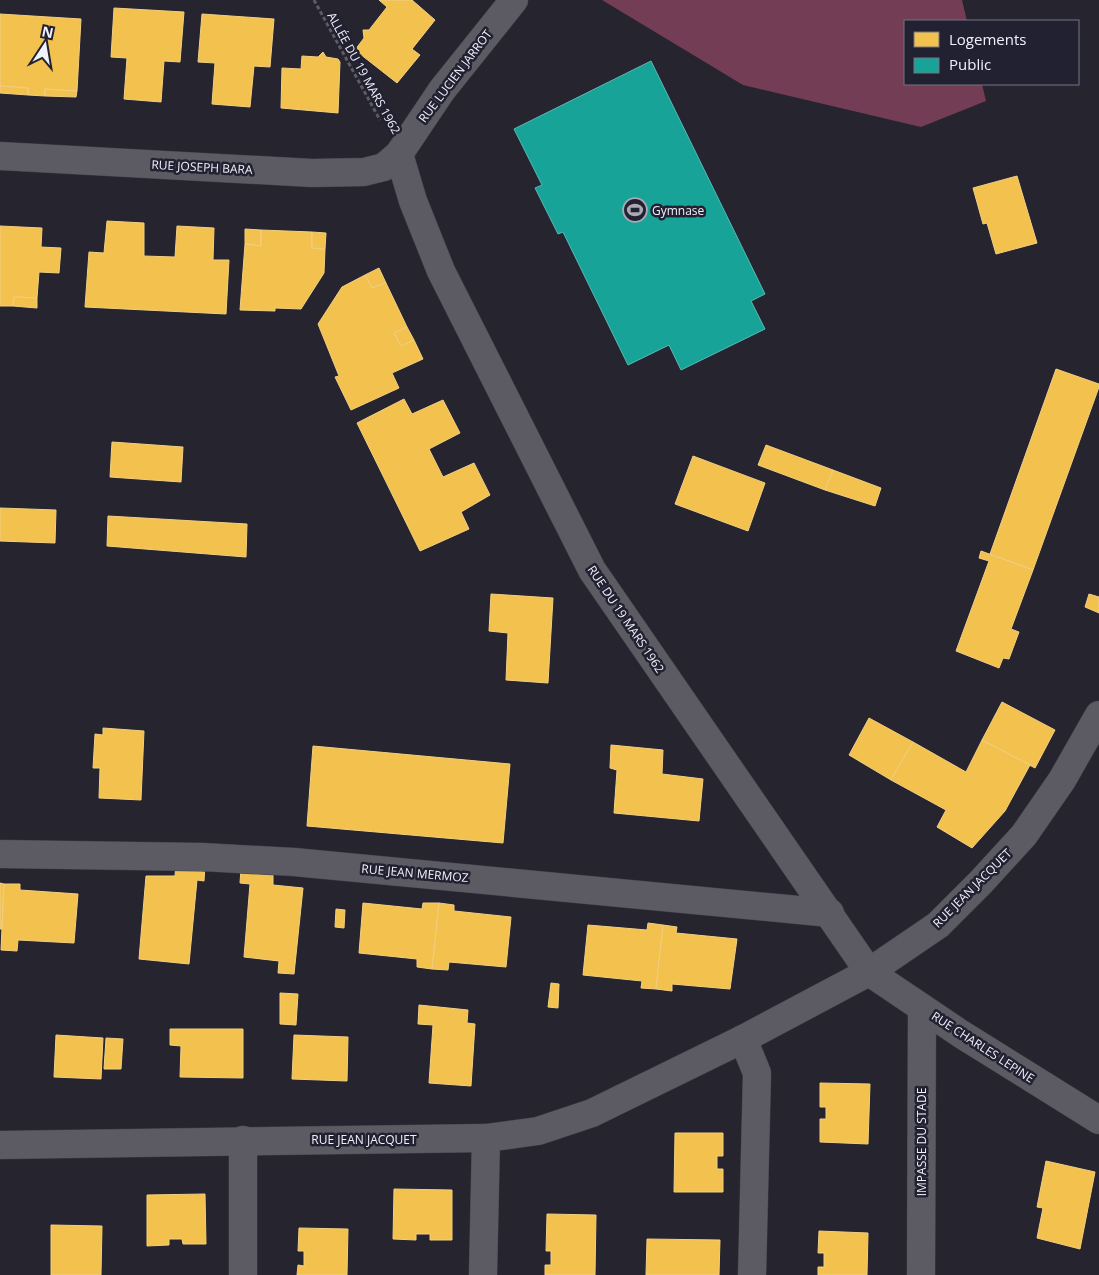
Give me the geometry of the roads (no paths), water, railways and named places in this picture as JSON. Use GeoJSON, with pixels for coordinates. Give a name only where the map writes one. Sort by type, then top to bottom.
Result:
{"type":"FeatureCollection","features":[{"type":"Feature","properties":{"kind":"street","name":"RUE LUCIEN JARROT"},"geometry":{"type":"LineString","coordinates":[[399,154],[442,90],[514,0]]}},
{"type":"Feature","properties":{"kind":"street","name":"RUE JOSEPH BARA"},"geometry":{"type":"LineString","coordinates":[[0,156],[312,173],[364,172],[384,167],[399,154]]}},
{"type":"Feature","properties":{"kind":"street","name":"RUE DU 19 MARS 1962"},"geometry":{"type":"LineString","coordinates":[[399,154],[413,201],[441,271],[592,570],[699,728],[830,912],[869,972]]}},
{"type":"Feature","properties":{"kind":"street","name":"RUE JEAN JACQUET"},"geometry":{"type":"LineString","coordinates":[[0,1145],[486,1138],[538,1131],[592,1113],[744,1040],[869,972],[938,925],[1024,835],[1062,780],[1099,715]]}},
{"type":"Feature","properties":{"kind":"street","name":"RUE JEAN MERMOZ"},"geometry":{"type":"LineString","coordinates":[[0,854],[202,857],[294,862],[830,912]]}},
{"type":"Feature","properties":{"kind":"street","name":"RUE CHARLES LEPINE"},"geometry":{"type":"LineString","coordinates":[[869,972],[922,1008],[1099,1120]]}},
{"type":"Feature","properties":{"kind":"street","name":"IMPASSE DU STADE"},"geometry":{"type":"LineString","coordinates":[[921,1275],[922,1008]]}},
{"type":"Feature","properties":{"kind":"street"},"geometry":{"type":"LineString","coordinates":[[744,1040],[757,1073],[752,1275]]}},
{"type":"Feature","properties":{"kind":"street"},"geometry":{"type":"LineString","coordinates":[[483,1275],[486,1138]]}},
{"type":"Feature","properties":{"kind":"street"},"geometry":{"type":"LineString","coordinates":[[243,1140],[243,1275]]}},
{"type":"Feature","properties":{"kind":"place","name":"Gymnase"},"geometry":{"type":"Point","coordinates":[635,210]}}]}
